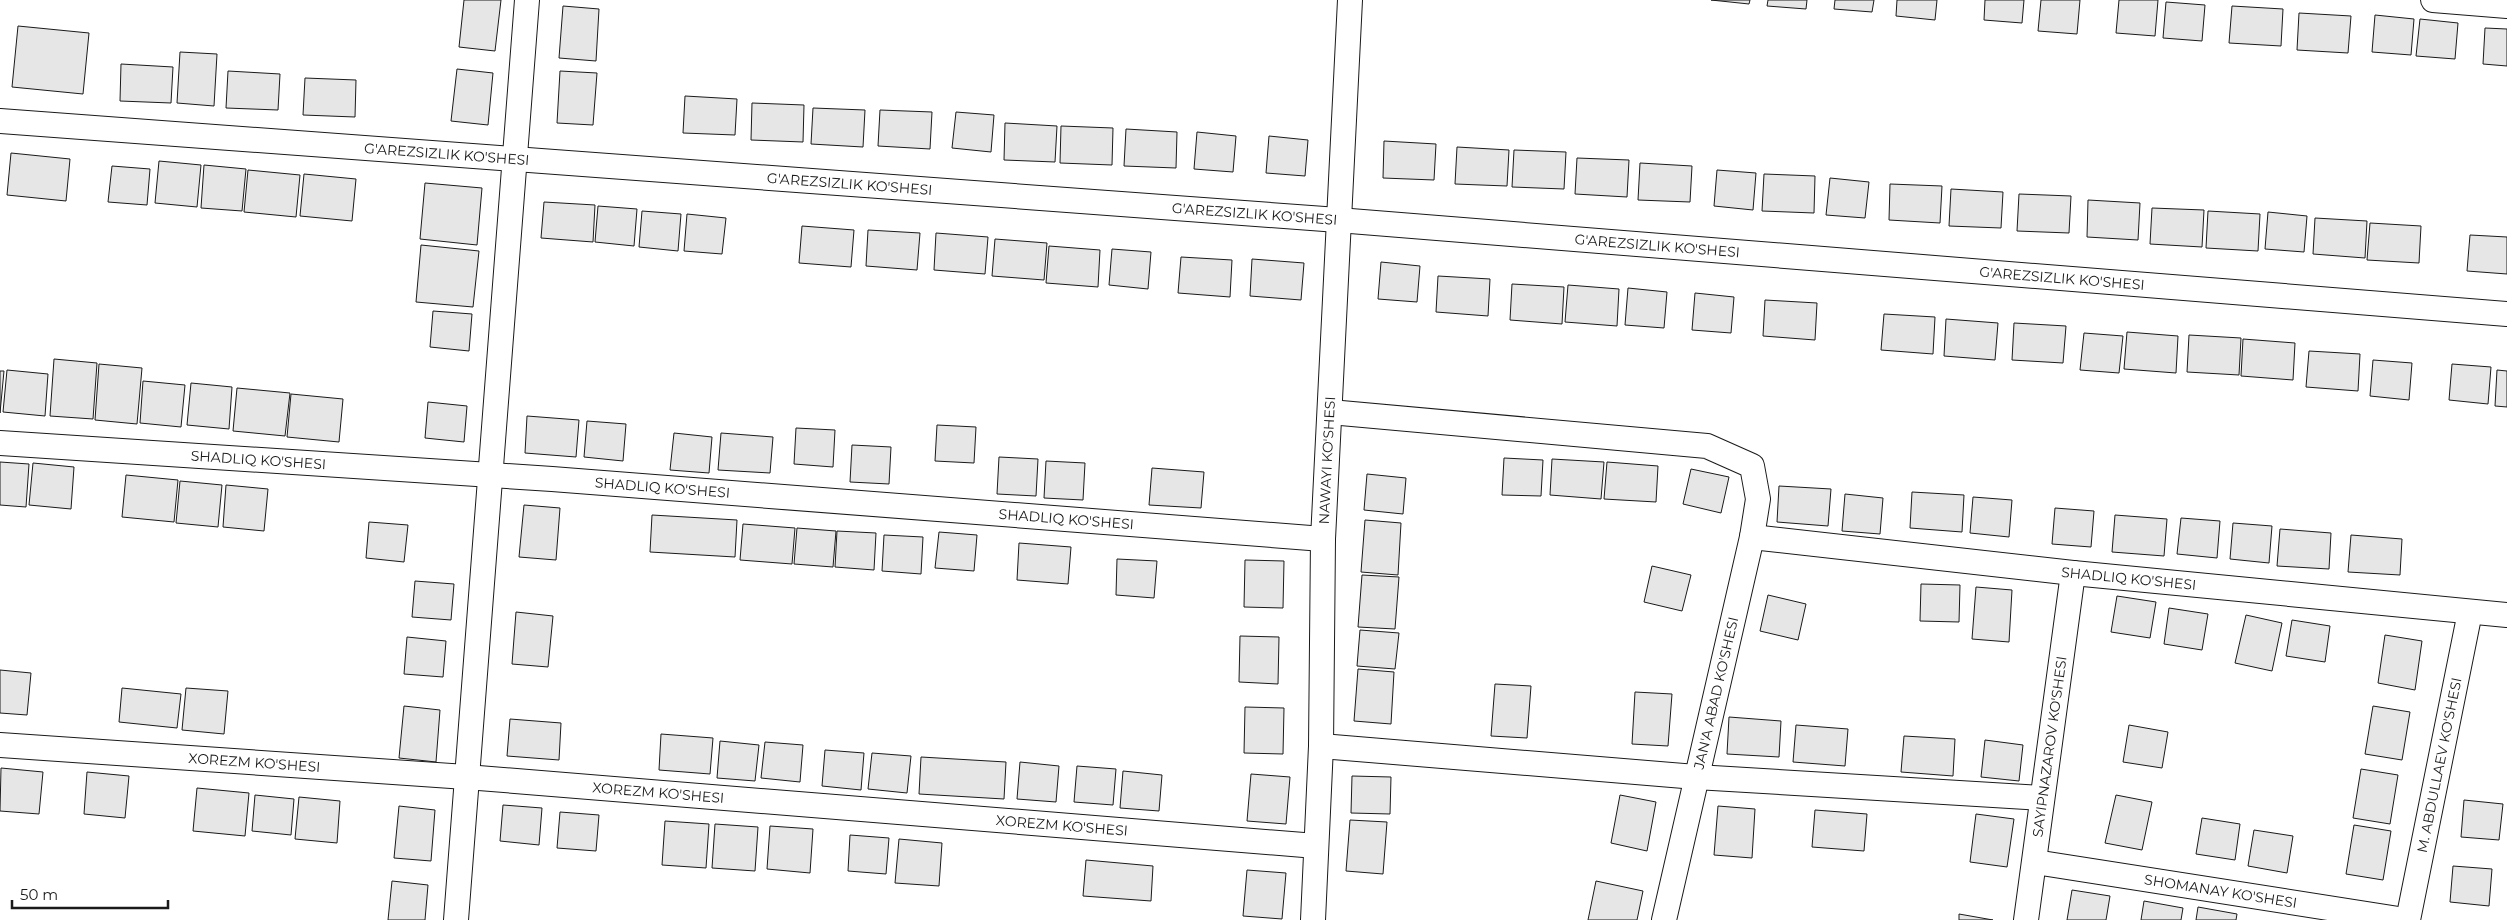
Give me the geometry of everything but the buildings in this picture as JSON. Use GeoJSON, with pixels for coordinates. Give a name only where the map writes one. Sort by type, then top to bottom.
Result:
{"type":"FeatureCollection","features":[{"type":"Feature","properties":{"kind":"street"},"geometry":{"type":"LineString","coordinates":[[456,920],[466,777],[492,475],[513,161],[527,0]]}},
{"type":"Feature","properties":{"kind":"street","name":"NAWAYI KO'SHESI"},"geometry":{"type":"LineString","coordinates":[[1312,920],[1320,746],[1323,539],[1350,0]]}},
{"type":"Feature","properties":{"kind":"street"},"geometry":{"type":"LineString","coordinates":[[2433,0],[2507,6]]}},
{"type":"Feature","properties":{"kind":"street","name":"G'AREZSIZLIK KO'SHESI"},"geometry":{"type":"LineString","coordinates":[[0,121],[513,161],[1338,220],[2507,314]]}},
{"type":"Feature","properties":{"kind":"street","name":"JAN'A ABAD KO'SHESI"},"geometry":{"type":"LineString","coordinates":[[1330,412],[1707,446],[1752,466],[1758,498],[1752,537],[1664,920]]}},
{"type":"Feature","properties":{"kind":"street","name":"SHADLIQ KO'SHESI"},"geometry":{"type":"LineString","coordinates":[[0,443],[492,475],[1323,539]]}},
{"type":"Feature","properties":{"kind":"street","name":"SHADLIQ KO'SHESI"},"geometry":{"type":"LineString","coordinates":[[1752,537],[2073,573],[2507,615]]}},
{"type":"Feature","properties":{"kind":"street","name":"SAYIPNAZAROV KO'SHESI"},"geometry":{"type":"LineString","coordinates":[[2026,920],[2073,573]]}},
{"type":"Feature","properties":{"kind":"street","name":"M. ABDULLAEV KO'SHESI"},"geometry":{"type":"LineString","coordinates":[[2406,920],[2470,612]]}},
{"type":"Feature","properties":{"kind":"street","name":"XOREZM KO'SHESI"},"geometry":{"type":"LineString","coordinates":[[0,744],[466,777],[1316,846]]}},
{"type":"Feature","properties":{"kind":"street"},"geometry":{"type":"LineString","coordinates":[[1320,746],[1696,777],[2042,798]]}},
{"type":"Feature","properties":{"kind":"street","name":"SHOMANAY KO'SHESI"},"geometry":{"type":"LineString","coordinates":[[2035,862],[2406,920]]}}]}
